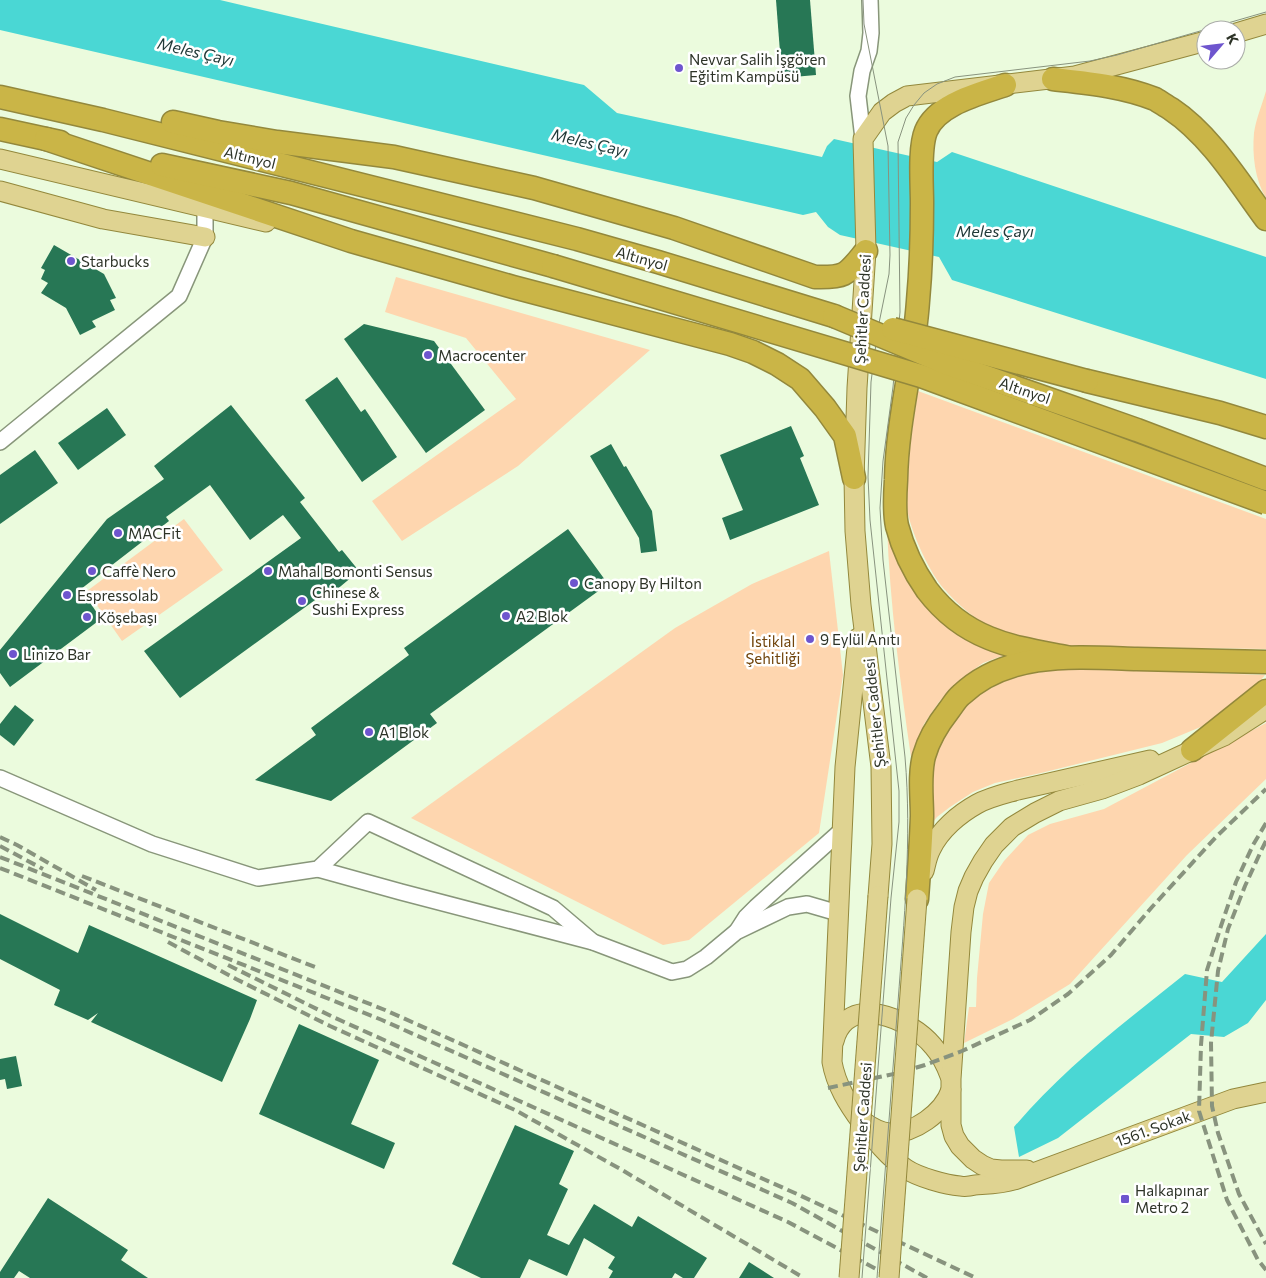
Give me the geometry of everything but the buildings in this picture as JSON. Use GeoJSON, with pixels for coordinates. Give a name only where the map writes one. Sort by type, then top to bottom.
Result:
{"type":"FeatureCollection","features":[{"type":"Feature","properties":{"kind":"highway"},"geometry":{"type":"LineString","coordinates":[[1053,79],[1130,90],[1157,100],[1185,119],[1214,150],[1266,219]]}},
{"type":"Feature","properties":{"kind":"highway"},"geometry":{"type":"LineString","coordinates":[[1005,85],[955,104],[941,112],[932,120],[925,132],[922,153],[922,254],[917,318],[896,459],[896,524],[904,551],[916,575],[946,611],[966,626],[988,638],[1018,648],[1066,657],[1266,662]]}},
{"type":"Feature","properties":{"kind":"highway","name":"Altınyol"},"geometry":{"type":"LineString","coordinates":[[0,97],[103,120],[577,239],[658,262],[834,316],[946,363],[1137,430],[1266,479]]}},
{"type":"Feature","properties":{"kind":"highway"},"geometry":{"type":"LineString","coordinates":[[103,120],[153,118],[277,142],[394,157],[534,188],[674,228],[816,278],[834,278],[848,272],[866,251]]}},
{"type":"Feature","properties":{"kind":"highway","name":"Altınyol"},"geometry":{"type":"LineString","coordinates":[[0,128],[291,193],[553,266],[921,376],[1266,503]]}},
{"type":"Feature","properties":{"kind":"highway"},"geometry":{"type":"LineString","coordinates":[[46,139],[351,241],[513,287],[730,344],[753,352],[777,364],[800,379],[826,408],[845,436],[854,478]]}},
{"type":"Feature","properties":{"kind":"highway"},"geometry":{"type":"LineString","coordinates":[[834,316],[883,326],[1087,381],[1220,413],[1266,427]]}},
{"type":"Feature","properties":{"kind":"highway"},"geometry":{"type":"LineString","coordinates":[[917,899],[921,845],[921,774],[924,757],[932,734],[960,695],[994,672],[1010,666],[1066,657]]}},
{"type":"Feature","properties":{"kind":"highway"},"geometry":{"type":"LineString","coordinates":[[1192,750],[1266,691]]}},
{"type":"Feature","properties":{"kind":"main road"},"geometry":{"type":"LineString","coordinates":[[1246,30],[1266,24]]}},
{"type":"Feature","properties":{"kind":"main road"},"geometry":{"type":"LineString","coordinates":[[863,139],[882,112],[908,96],[1053,79],[1094,72],[1196,44]]}},
{"type":"Feature","properties":{"kind":"main road","name":"Şehitler Caddesi"},"geometry":{"type":"LineString","coordinates":[[849,1278],[882,844],[881,767],[861,605],[855,531],[854,478],[866,251],[863,139]]}},
{"type":"Feature","properties":{"kind":"main road"},"geometry":{"type":"LineString","coordinates":[[0,159],[351,241]]}},
{"type":"Feature","properties":{"kind":"main road"},"geometry":{"type":"LineString","coordinates":[[0,191],[103,219],[205,237]]}},
{"type":"Feature","properties":{"kind":"main road"},"geometry":{"type":"LineString","coordinates":[[832,1046],[835,1034],[849,1019],[862,1014],[872,1013],[891,1017],[915,1030],[933,1045],[945,1064],[951,1084],[948,1098],[936,1112],[918,1125],[902,1131],[883,1132],[865,1123],[851,1108],[839,1086],[832,1062],[832,1046],[842,830],[861,605]]}},
{"type":"Feature","properties":{"kind":"main road"},"geometry":{"type":"LineString","coordinates":[[1041,1170],[1001,1170],[982,1165],[960,1146],[954,1136],[951,1125],[951,1084],[964,907],[974,877],[994,845],[1012,827],[1034,813],[1051,805],[1139,774],[1224,736],[1266,709]]}},
{"type":"Feature","properties":{"kind":"main road"},"geometry":{"type":"LineString","coordinates":[[889,1278],[917,899],[930,850],[953,821],[978,803],[1018,790],[1192,750]]}},
{"type":"Feature","properties":{"kind":"main road","name":"1561. Sokak"},"geometry":{"type":"LineString","coordinates":[[857,1116],[877,1144],[892,1159],[917,1175],[960,1186],[997,1184],[1005,1183],[1233,1099],[1266,1092]]}},
{"type":"Feature","properties":{"kind":"street","name":"Şehitler Caddesi"},"geometry":{"type":"LineString","coordinates":[[863,139],[858,96],[862,71],[869,51],[871,33],[870,0]]}},
{"type":"Feature","properties":{"kind":"street"},"geometry":{"type":"LineString","coordinates":[[0,442],[179,296],[205,237],[205,208]]}},
{"type":"Feature","properties":{"kind":"street"},"geometry":{"type":"LineString","coordinates":[[0,778],[152,844],[258,878],[318,869],[593,942],[672,972],[687,969],[706,957],[736,932],[788,907],[807,904],[838,913]]}},
{"type":"Feature","properties":{"kind":"street"},"geometry":{"type":"LineString","coordinates":[[318,869],[368,822],[553,908],[593,942]]}},
{"type":"Feature","properties":{"kind":"street"},"geometry":{"type":"LineString","coordinates":[[736,932],[746,917],[756,907],[842,830]]}},
{"type":"Feature","properties":{"kind":"green space"},"geometry":{"type":"Polygon","coordinates":[[[1266,91],[1266,198],[1259,183],[1253,150],[1255,128],[1266,91]]]}},
{"type":"Feature","properties":{"kind":"green space"},"geometry":{"type":"Polygon","coordinates":[[[396,277],[650,350],[518,466],[402,541],[372,501],[516,399],[466,338],[385,312],[396,277]]]}},
{"type":"Feature","properties":{"kind":"green space"},"geometry":{"type":"Polygon","coordinates":[[[918,391],[1266,519],[1266,649],[1052,646],[1028,641],[990,628],[975,618],[950,596],[940,584],[922,552],[909,517],[906,494],[909,450],[918,391]]]}},
{"type":"Feature","properties":{"kind":"green space"},"geometry":{"type":"Polygon","coordinates":[[[184,519],[223,570],[122,641],[87,591],[184,519]]]}},
{"type":"Feature","properties":{"kind":"green space"},"geometry":{"type":"Polygon","coordinates":[[[887,527],[895,551],[1002,653],[1002,656],[983,663],[961,679],[939,702],[924,724],[913,757],[911,757],[896,642],[890,585],[887,527]]]}},
{"type":"Feature","properties":{"kind":"green space","name":"İstiklal Şehitliği"},"geometry":{"type":"Polygon","coordinates":[[[829,551],[843,675],[819,833],[689,940],[663,945],[411,818],[675,628],[752,584],[829,551]]]}},
{"type":"Feature","properties":{"kind":"green space"},"geometry":{"type":"Polygon","coordinates":[[[1069,668],[1265,675],[1254,688],[1229,709],[1203,726],[1162,743],[995,783],[973,792],[950,807],[937,817],[927,830],[929,768],[941,734],[958,711],[981,694],[1002,682],[1022,675],[1069,668]]]}},
{"type":"Feature","properties":{"kind":"green space"},"geometry":{"type":"Polygon","coordinates":[[[1266,723],[1266,779],[1187,855],[1070,984],[1013,1019],[964,1043],[969,1007],[976,1007],[983,914],[989,883],[1004,861],[1028,835],[1050,824],[1104,809],[1266,723]]]}},
{"type":"Feature","properties":{"kind":"water","name":"Meles Çayı"},"geometry":{"type":"Polygon","coordinates":[[[0,0],[220,0],[584,85],[617,113],[822,157],[827,146],[834,139],[937,162],[952,152],[1266,257],[1266,379],[952,280],[939,257],[840,235],[828,227],[816,212],[803,215],[0,30],[0,0]]]}},
{"type":"Feature","properties":{"kind":"water"},"geometry":{"type":"Polygon","coordinates":[[[1266,934],[1266,1000],[1248,1023],[1224,1037],[1191,1034],[1058,1138],[1019,1157],[1014,1127],[1033,1105],[1074,1065],[1185,974],[1222,982],[1266,934]]]}},
{"type":"Feature","properties":{"kind":"tram line"},"geometry":{"type":"LineString","coordinates":[[862,1278],[891,898],[899,822],[899,791],[870,520],[868,477],[871,382],[878,328],[889,274],[888,146],[864,24],[863,0]]}},
{"type":"Feature","properties":{"kind":"tram line"},"geometry":{"type":"LineString","coordinates":[[877,1278],[903,941],[908,818],[905,757],[883,560],[880,508],[883,461],[893,387],[900,312],[898,142],[906,118],[924,93],[937,84],[955,77],[1090,61],[1266,12]]}},
{"type":"Feature","properties":{"kind":"railway"},"geometry":{"type":"LineString","coordinates":[[828,1088],[898,1073],[925,1065],[962,1051],[1030,1020],[1068,994],[1111,955],[1216,837],[1266,789]]}},
{"type":"Feature","properties":{"kind":"railway"},"geometry":{"type":"LineString","coordinates":[[1266,823],[1253,845],[1236,882],[1207,970],[1201,1045],[1199,1111],[1227,1200],[1258,1260],[1266,1270]]}},
{"type":"Feature","properties":{"kind":"railway"},"geometry":{"type":"LineString","coordinates":[[0,837],[96,890]]}},
{"type":"Feature","properties":{"kind":"railway"},"geometry":{"type":"LineString","coordinates":[[1266,841],[1228,929],[1218,971],[1211,1043],[1212,1106],[1218,1133],[1239,1194],[1266,1244]]}},
{"type":"Feature","properties":{"kind":"railway"},"geometry":{"type":"LineString","coordinates":[[0,846],[43,869]]}},
{"type":"Feature","properties":{"kind":"railway"},"geometry":{"type":"LineString","coordinates":[[0,857],[385,1010],[797,1194],[976,1278]]}},
{"type":"Feature","properties":{"kind":"railway"},"geometry":{"type":"LineString","coordinates":[[0,868],[382,1020],[792,1203],[927,1278]]}},
{"type":"Feature","properties":{"kind":"railway"},"geometry":{"type":"LineString","coordinates":[[82,876],[315,967]]}},
{"type":"Feature","properties":{"kind":"railway"},"geometry":{"type":"LineString","coordinates":[[168,942],[236,979],[330,1026],[515,1110],[622,1170],[804,1278]]}},
{"type":"Feature","properties":{"kind":"railway"},"geometry":{"type":"LineString","coordinates":[[228,965],[333,1017],[788,1222],[893,1278]]}},
{"type":"Feature","properties":{"kind":"place","name":"Nevvar Salih İşgören Eğitim Kampüsü"},"geometry":{"type":"Point","coordinates":[679,68]}},
{"type":"Feature","properties":{"kind":"place","name":"Starbucks"},"geometry":{"type":"Point","coordinates":[71,261]}},
{"type":"Feature","properties":{"kind":"place","name":"Macrocenter"},"geometry":{"type":"Point","coordinates":[428,355]}},
{"type":"Feature","properties":{"kind":"place","name":"MACFit"},"geometry":{"type":"Point","coordinates":[118,533]}},
{"type":"Feature","properties":{"kind":"place","name":"Caffè Nero"},"geometry":{"type":"Point","coordinates":[92,571]}},
{"type":"Feature","properties":{"kind":"place","name":"Mahal Bomonti Sensus"},"geometry":{"type":"Point","coordinates":[268,571]}},
{"type":"Feature","properties":{"kind":"place","name":"Canopy By Hilton"},"geometry":{"type":"Point","coordinates":[574,583]}},
{"type":"Feature","properties":{"kind":"place","name":"Espressolab"},"geometry":{"type":"Point","coordinates":[67,595]}},
{"type":"Feature","properties":{"kind":"place","name":"Chinese & Sushi Express"},"geometry":{"type":"Point","coordinates":[302,601]}},
{"type":"Feature","properties":{"kind":"place","name":"A2 Blok"},"geometry":{"type":"Point","coordinates":[506,616]}},
{"type":"Feature","properties":{"kind":"place","name":"Köşebaşı"},"geometry":{"type":"Point","coordinates":[87,617]}},
{"type":"Feature","properties":{"kind":"place","name":"9 Eylül Anıtı"},"geometry":{"type":"Point","coordinates":[810,639]}},
{"type":"Feature","properties":{"kind":"place","name":"Linizo Bar"},"geometry":{"type":"Point","coordinates":[13,654]}},
{"type":"Feature","properties":{"kind":"place","name":"A1 Blok"},"geometry":{"type":"Point","coordinates":[369,732]}},
{"type":"Feature","properties":{"kind":"place","name":"Halkapınar Metro 2"},"geometry":{"type":"Point","coordinates":[1125,1199]}}]}
